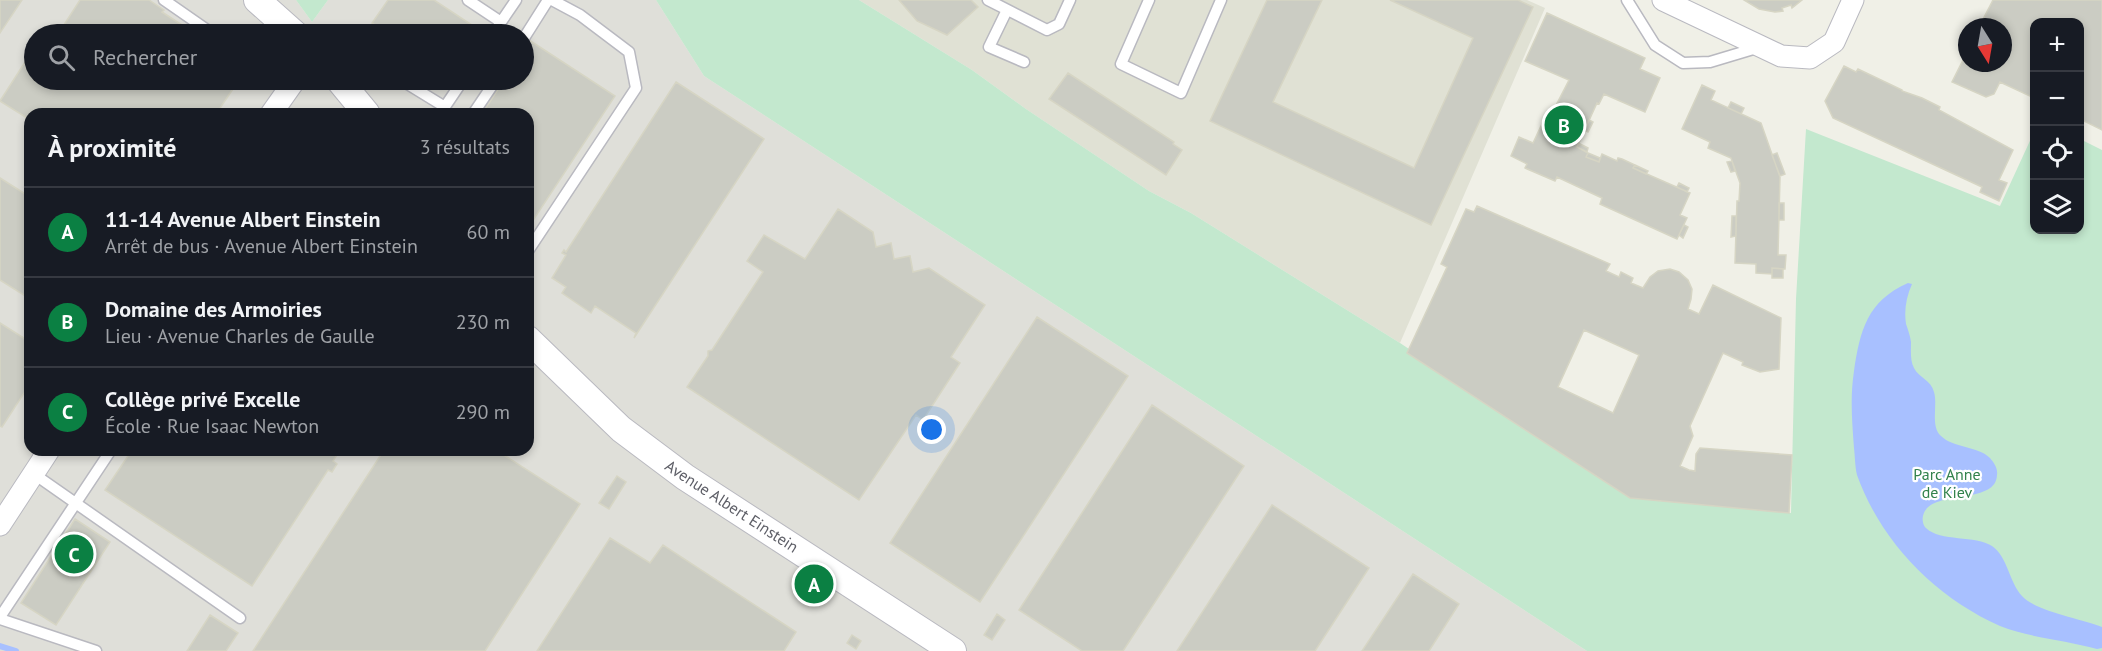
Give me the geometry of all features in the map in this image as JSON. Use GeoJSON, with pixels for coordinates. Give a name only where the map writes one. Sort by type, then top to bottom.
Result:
{"type":"FeatureCollection","features":[{"type":"Feature","properties":{"kind":"street"},"geometry":{"type":"LineString","coordinates":[[257,0],[284,24]]}},
{"type":"Feature","properties":{"kind":"street"},"geometry":{"type":"LineString","coordinates":[[1663,0],[1781,56],[1810,58],[1834,42],[1853,0]]}},
{"type":"Feature","properties":{"kind":"street"},"geometry":{"type":"LineString","coordinates":[[275,108],[288,90]]}},
{"type":"Feature","properties":{"kind":"street"},"geometry":{"type":"LineString","coordinates":[[347,90],[362,108]]}},
{"type":"Feature","properties":{"kind":"street","name":"Avenue Albert Einstein"},"geometry":{"type":"LineString","coordinates":[[534,345],[594,405],[658,458],[953,651]]}},
{"type":"Feature","properties":{"kind":"street"},"geometry":{"type":"LineString","coordinates":[[0,525],[45,456]]}},
{"type":"Feature","properties":{"kind":"lane"},"geometry":{"type":"LineString","coordinates":[[164,0],[199,24]]}},
{"type":"Feature","properties":{"kind":"lane"},"geometry":{"type":"LineString","coordinates":[[468,0],[501,22],[516,0]]}},
{"type":"Feature","properties":{"kind":"lane"},"geometry":{"type":"LineString","coordinates":[[534,24],[550,0],[580,15],[629,52],[636,87],[534,242]]}},
{"type":"Feature","properties":{"kind":"lane"},"geometry":{"type":"LineString","coordinates":[[988,0],[1047,30],[1059,24],[1070,0]]}},
{"type":"Feature","properties":{"kind":"lane"},"geometry":{"type":"LineString","coordinates":[[1149,0],[1121,64],[1181,93],[1221,0]]}},
{"type":"Feature","properties":{"kind":"lane"},"geometry":{"type":"LineString","coordinates":[[1627,0],[1655,45],[1683,63],[1710,62],[1760,47]]}},
{"type":"Feature","properties":{"kind":"lane"},"geometry":{"type":"LineString","coordinates":[[1007,10],[989,47],[1024,62]]}},
{"type":"Feature","properties":{"kind":"lane"},"geometry":{"type":"LineString","coordinates":[[415,90],[439,108]]}},
{"type":"Feature","properties":{"kind":"lane"},"geometry":{"type":"LineString","coordinates":[[445,108],[457,90]]}},
{"type":"Feature","properties":{"kind":"lane"},"geometry":{"type":"LineString","coordinates":[[477,108],[489,90]]}},
{"type":"Feature","properties":{"kind":"lane"},"geometry":{"type":"LineString","coordinates":[[96,651],[0,618],[107,456]]}},
{"type":"Feature","properties":{"kind":"lane"},"geometry":{"type":"LineString","coordinates":[[34,474],[240,618]]}},
{"type":"Feature","properties":{"kind":"shaded area"},"geometry":{"type":"Polygon","coordinates":[[[0,0],[296,0],[312,22],[328,0],[656,0],[704,76],[1587,651],[0,651],[0,0]]]}},
{"type":"Feature","properties":{"kind":"shaded area"},"geometry":{"type":"Polygon","coordinates":[[[859,0],[1527,0],[1545,8],[1400,343],[1191,213],[1149,191],[972,70],[859,0]]]}},
{"type":"Feature","properties":{"kind":"green space"},"geometry":{"type":"Polygon","coordinates":[[[296,0],[328,0],[312,22],[296,0]]]}},
{"type":"Feature","properties":{"kind":"green space","name":"Parc Anne de Kiev"},"geometry":{"type":"Polygon","coordinates":[[[656,0],[859,0],[972,70],[1149,191],[1191,213],[1400,343],[1630,496],[1791,513],[1796,299],[1806,129],[2000,206],[2030,141],[2030,234],[2084,234],[2084,141],[2102,150],[2102,651],[1587,651],[704,76],[656,0]]]}},
{"type":"Feature","properties":{"kind":"water"},"geometry":{"type":"Polygon","coordinates":[[[1908,283],[1912,284],[1905,309],[1905,319],[1910,335],[1912,362],[1916,371],[1934,392],[1935,421],[1938,432],[1952,443],[1985,454],[1994,464],[1997,472],[1994,485],[1986,491],[1937,502],[1928,507],[1923,517],[1924,526],[1940,535],[1992,546],[2002,556],[2022,596],[2037,606],[2102,627],[2102,648],[2097,649],[2023,633],[2000,626],[1976,614],[1954,600],[1913,565],[1880,523],[1867,500],[1855,465],[1852,400],[1856,356],[1863,330],[1874,308],[1894,290],[1908,283]]]}},
{"type":"Feature","properties":{"kind":"building"},"geometry":{"type":"Polygon","coordinates":[[[0,0],[22,0],[0,33],[0,0]]]}},
{"type":"Feature","properties":{"kind":"building"},"geometry":{"type":"Polygon","coordinates":[[[80,0],[149,0],[181,24],[64,24],[80,0]]]}},
{"type":"Feature","properties":{"kind":"building"},"geometry":{"type":"Polygon","coordinates":[[[388,0],[434,0],[470,24],[374,24],[372,23],[388,0]]]}},
{"type":"Feature","properties":{"kind":"building"},"geometry":{"type":"Polygon","coordinates":[[[899,0],[971,0],[978,7],[947,35],[917,21],[899,0]]]}},
{"type":"Feature","properties":{"kind":"building"},"geometry":{"type":"Polygon","coordinates":[[[1267,0],[1322,0],[1273,102],[1414,168],[1473,38],[1390,0],[1518,0],[1533,7],[1431,225],[1210,121],[1267,0]]]}},
{"type":"Feature","properties":{"kind":"building"},"geometry":{"type":"Polygon","coordinates":[[[1744,0],[1802,0],[1792,8],[1791,5],[1782,8],[1783,11],[1775,12],[1759,9],[1744,0]]]}},
{"type":"Feature","properties":{"kind":"building"},"geometry":{"type":"Polygon","coordinates":[[[1993,0],[2102,0],[2102,130],[2084,121],[2084,18],[2030,18],[2030,96],[2000,82],[1994,94],[1986,97],[1952,82],[1958,70],[1958,72],[2012,72],[2012,18],[1984,18],[1993,0]]]}},
{"type":"Feature","properties":{"kind":"building"},"geometry":{"type":"Polygon","coordinates":[[[1547,13],[1645,58],[1640,69],[1660,78],[1645,112],[1604,94],[1599,104],[1597,103],[1577,147],[1588,153],[1586,157],[1599,162],[1602,154],[1617,161],[1618,158],[1622,159],[1635,165],[1633,168],[1690,193],[1680,215],[1687,218],[1677,239],[1600,204],[1602,198],[1557,177],[1555,181],[1525,168],[1527,164],[1511,156],[1519,137],[1533,143],[1548,111],[1552,113],[1569,80],[1525,61],[1547,13]]]}},
{"type":"Feature","properties":{"kind":"building"},"geometry":{"type":"Polygon","coordinates":[[[534,43],[615,96],[534,219],[534,108],[486,108],[498,90],[534,90],[534,43]]]}},
{"type":"Feature","properties":{"kind":"building"},"geometry":{"type":"Polygon","coordinates":[[[24,64],[24,90],[232,90],[220,108],[24,108],[24,116],[0,101],[24,64]]]}},
{"type":"Feature","properties":{"kind":"building"},"geometry":{"type":"Polygon","coordinates":[[[1844,66],[1856,72],[1858,69],[1902,91],[1922,98],[1940,107],[1939,110],[2013,150],[1999,180],[2007,183],[1999,201],[1980,192],[1982,187],[1833,118],[1825,101],[1844,66]]]}},
{"type":"Feature","properties":{"kind":"building"},"geometry":{"type":"Polygon","coordinates":[[[1068,73],[1174,142],[1173,144],[1182,150],[1166,175],[1049,99],[1068,73]]]}},
{"type":"Feature","properties":{"kind":"building"},"geometry":{"type":"Polygon","coordinates":[[[676,82],[764,139],[634,338],[636,333],[595,306],[591,313],[562,293],[566,287],[552,278],[566,255],[562,253],[564,250],[566,252],[676,82]]]}},
{"type":"Feature","properties":{"kind":"building"},"geometry":{"type":"Polygon","coordinates":[[[1702,85],[1715,91],[1711,100],[1761,123],[1780,177],[1778,255],[1786,255],[1785,269],[1772,268],[1772,274],[1756,273],[1756,264],[1735,263],[1737,201],[1739,201],[1740,183],[1731,158],[1708,148],[1710,142],[1682,129],[1702,85]]]}},
{"type":"Feature","properties":{"kind":"building"},"geometry":{"type":"Polygon","coordinates":[[[1731,102],[1744,108],[1741,114],[1728,108],[1731,102]]]}},
{"type":"Feature","properties":{"kind":"building"},"geometry":{"type":"Polygon","coordinates":[[[1589,120],[1593,122],[1588,132],[1584,130],[1589,120]]]}},
{"type":"Feature","properties":{"kind":"building"},"geometry":{"type":"Polygon","coordinates":[[[1578,143],[1588,148],[1587,152],[1577,147],[1578,143]]]}},
{"type":"Feature","properties":{"kind":"building"},"geometry":{"type":"Polygon","coordinates":[[[1588,153],[1600,158],[1599,162],[1586,157],[1588,153]]]}},
{"type":"Feature","properties":{"kind":"building"},"geometry":{"type":"Polygon","coordinates":[[[1777,153],[1785,174],[1780,176],[1772,155],[1777,153]]]}},
{"type":"Feature","properties":{"kind":"building"},"geometry":{"type":"Polygon","coordinates":[[[1732,161],[1735,171],[1731,172],[1727,162],[1732,161]]]}},
{"type":"Feature","properties":{"kind":"building"},"geometry":{"type":"Polygon","coordinates":[[[1635,165],[1648,171],[1646,174],[1633,168],[1635,165]]]}},
{"type":"Feature","properties":{"kind":"building"},"geometry":{"type":"Polygon","coordinates":[[[0,178],[24,193],[24,295],[0,280],[0,178]]]}},
{"type":"Feature","properties":{"kind":"building"},"geometry":{"type":"Polygon","coordinates":[[[1679,183],[1689,188],[1687,192],[1677,187],[1679,183]]]}},
{"type":"Feature","properties":{"kind":"building"},"geometry":{"type":"Polygon","coordinates":[[[1779,203],[1784,203],[1784,220],[1779,220],[1779,203]]]}},
{"type":"Feature","properties":{"kind":"building"},"geometry":{"type":"Polygon","coordinates":[[[1477,206],[1610,264],[1606,271],[1619,277],[1621,272],[1633,278],[1631,283],[1643,288],[1650,277],[1658,271],[1670,269],[1679,272],[1688,280],[1692,289],[1688,309],[1699,314],[1713,285],[1781,318],[1779,369],[1760,372],[1742,365],[1743,362],[1723,353],[1690,426],[1693,436],[1680,466],[1695,471],[1696,454],[1700,448],[1792,455],[1789,513],[1630,498],[1407,353],[1447,267],[1441,264],[1466,209],[1474,212],[1477,206]],[[1584,330],[1558,387],[1613,413],[1639,355],[1584,330]]]}},
{"type":"Feature","properties":{"kind":"building"},"geometry":{"type":"Polygon","coordinates":[[[838,209],[873,232],[876,247],[891,243],[894,259],[910,256],[913,272],[929,268],[985,305],[951,357],[960,363],[923,420],[916,415],[859,500],[687,387],[708,356],[708,351],[712,350],[763,272],[747,261],[764,235],[805,259],[838,209]]]}},
{"type":"Feature","properties":{"kind":"building"},"geometry":{"type":"Polygon","coordinates":[[[1732,216],[1736,216],[1736,236],[1731,237],[1732,216]]]}},
{"type":"Feature","properties":{"kind":"building"},"geometry":{"type":"Polygon","coordinates":[[[1684,225],[1688,227],[1683,238],[1679,235],[1684,225]]]}},
{"type":"Feature","properties":{"kind":"building"},"geometry":{"type":"Polygon","coordinates":[[[1772,268],[1783,269],[1783,278],[1772,278],[1772,268]]]}},
{"type":"Feature","properties":{"kind":"building"},"geometry":{"type":"Polygon","coordinates":[[[1037,317],[1128,376],[980,602],[890,543],[1037,317]]]}},
{"type":"Feature","properties":{"kind":"building"},"geometry":{"type":"Polygon","coordinates":[[[0,323],[24,338],[24,393],[2,427],[0,426],[0,323]]]}},
{"type":"Feature","properties":{"kind":"building"},"geometry":{"type":"Polygon","coordinates":[[[1152,405],[1244,466],[1123,651],[1082,651],[1019,610],[1152,405]]]}},
{"type":"Feature","properties":{"kind":"building"},"geometry":{"type":"Polygon","coordinates":[[[128,456],[336,456],[333,461],[337,464],[332,472],[328,470],[252,586],[105,490],[128,456]]]}},
{"type":"Feature","properties":{"kind":"building"},"geometry":{"type":"Polygon","coordinates":[[[380,456],[505,456],[580,504],[485,651],[253,651],[380,456]]]}},
{"type":"Feature","properties":{"kind":"building"},"geometry":{"type":"Polygon","coordinates":[[[617,476],[626,482],[609,509],[599,503],[617,476]]]}},
{"type":"Feature","properties":{"kind":"building"},"geometry":{"type":"Polygon","coordinates":[[[1272,505],[1369,568],[1315,651],[1177,651],[1272,505]]]}},
{"type":"Feature","properties":{"kind":"building"},"geometry":{"type":"Polygon","coordinates":[[[75,519],[110,542],[56,625],[21,603],[75,519]]]}},
{"type":"Feature","properties":{"kind":"building"},"geometry":{"type":"Polygon","coordinates":[[[610,538],[650,563],[663,545],[796,632],[784,651],[537,651],[610,538]]]}},
{"type":"Feature","properties":{"kind":"building"},"geometry":{"type":"Polygon","coordinates":[[[1413,574],[1459,604],[1429,651],[1362,651],[1413,574]]]}},
{"type":"Feature","properties":{"kind":"building"},"geometry":{"type":"Polygon","coordinates":[[[997,614],[1005,620],[992,640],[984,635],[997,614]]]}},
{"type":"Feature","properties":{"kind":"building"},"geometry":{"type":"Polygon","coordinates":[[[210,615],[238,633],[226,651],[187,651],[210,615]]]}},
{"type":"Feature","properties":{"kind":"building"},"geometry":{"type":"Polygon","coordinates":[[[852,635],[861,641],[856,649],[847,643],[852,635]]]}},
{"type":"Feature","properties":{"kind":"waterway"},"geometry":{"type":"LineString","coordinates":[[0,646],[16,651]]}},
{"type":"Feature","properties":{"kind":"place","name":"Domaine des Armoiries"},"geometry":{"type":"Point","coordinates":[1564,125]}},
{"type":"Feature","properties":{"kind":"place","name":"Collège privé Excelle"},"geometry":{"type":"Point","coordinates":[74,554]}},
{"type":"Feature","properties":{"kind":"place","name":"11-14 Avenue Albert Einstein"},"geometry":{"type":"Point","coordinates":[814,584]}}]}
